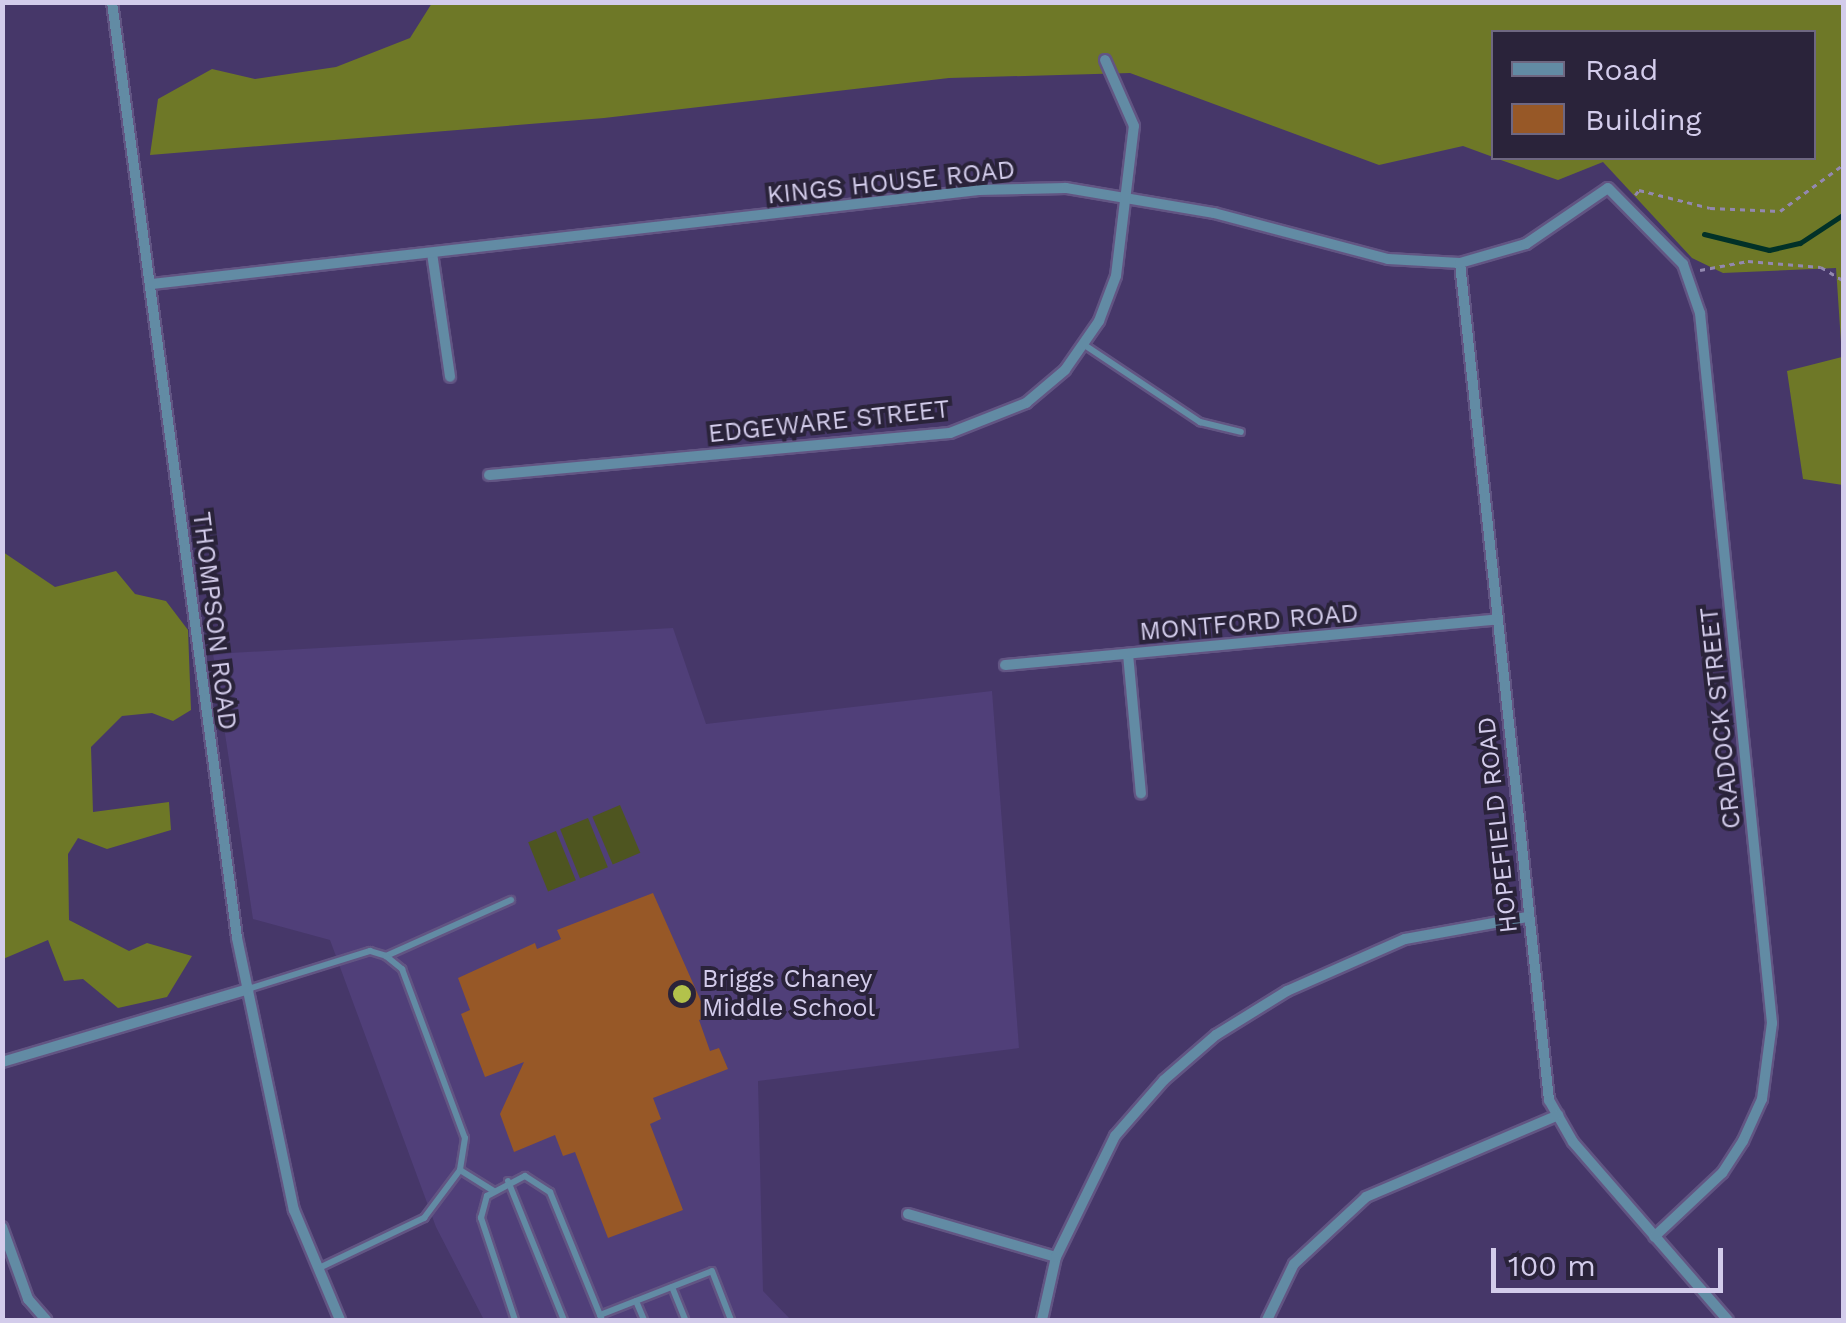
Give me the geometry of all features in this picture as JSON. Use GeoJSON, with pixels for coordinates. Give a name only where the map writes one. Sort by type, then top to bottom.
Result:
{"type":"FeatureCollection","features":[{"type":"Feature","properties":{"kind":"street","name":"THOMPSON ROAD"},"geometry":{"type":"LineString","coordinates":[[112,2],[230,901],[278,1143],[315,1270],[340,1320]]}},
{"type":"Feature","properties":{"kind":"street","name":"EDGEWARE STREET"},"geometry":{"type":"LineString","coordinates":[[489,475],[950,432],[1026,404],[1065,370],[1083,344],[1116,276],[1130,198],[1134,126],[1105,60]]}},
{"type":"Feature","properties":{"kind":"street","name":"KINGS HOUSE ROAD"},"geometry":{"type":"LineString","coordinates":[[152,284],[980,190],[1066,188],[1130,198],[1388,260],[1460,263],[1526,244],[1608,188]]}},
{"type":"Feature","properties":{"kind":"street","name":"CRADOCK STREET"},"geometry":{"type":"LineString","coordinates":[[1608,188],[1688,274],[1700,313],[1772,1023],[1762,1099],[1744,1140],[1722,1174],[1654,1237]]}},
{"type":"Feature","properties":{"kind":"street"},"geometry":{"type":"LineString","coordinates":[[432,253],[450,378]]}},
{"type":"Feature","properties":{"kind":"street","name":"HOPEFIELD ROAD"},"geometry":{"type":"LineString","coordinates":[[1460,263],[1542,1059],[1558,1115],[1654,1237],[1728,1320]]}},
{"type":"Feature","properties":{"kind":"street","name":"MONTFORD ROAD"},"geometry":{"type":"LineString","coordinates":[[1005,666],[1497,619]]}},
{"type":"Feature","properties":{"kind":"street"},"geometry":{"type":"LineString","coordinates":[[1128,654],[1142,794]]}},
{"type":"Feature","properties":{"kind":"street"},"geometry":{"type":"LineString","coordinates":[[1042,1320],[1056,1257],[1115,1136],[1164,1080],[1216,1035],[1287,991],[1406,939],[1527,917]]}},
{"type":"Feature","properties":{"kind":"street"},"geometry":{"type":"LineString","coordinates":[[2,1062],[248,989]]}},
{"type":"Feature","properties":{"kind":"street"},"geometry":{"type":"LineString","coordinates":[[1268,1320],[1294,1264],[1366,1197],[1558,1115]]}},
{"type":"Feature","properties":{"kind":"street"},"geometry":{"type":"LineString","coordinates":[[908,1214],[1056,1257]]}},
{"type":"Feature","properties":{"kind":"street"},"geometry":{"type":"LineString","coordinates":[[2,1227],[28,1299],[46,1320]]}},
{"type":"Feature","properties":{"kind":"lane"},"geometry":{"type":"LineString","coordinates":[[1083,344],[1200,422],[1241,432]]}},
{"type":"Feature","properties":{"kind":"lane"},"geometry":{"type":"LineString","coordinates":[[386,956],[511,900]]}},
{"type":"Feature","properties":{"kind":"lane"},"geometry":{"type":"LineString","coordinates":[[248,989],[370,951],[386,956],[402,970],[465,1138],[460,1170],[424,1218],[315,1270]]}},
{"type":"Feature","properties":{"kind":"lane"},"geometry":{"type":"LineString","coordinates":[[460,1170],[493,1191]]}},
{"type":"Feature","properties":{"kind":"lane"},"geometry":{"type":"LineString","coordinates":[[515,1320],[482,1232],[482,1208],[493,1191],[525,1176],[550,1192],[601,1318],[712,1271],[731,1320]]}},
{"type":"Feature","properties":{"kind":"lane"},"geometry":{"type":"LineString","coordinates":[[508,1181],[564,1320]]}},
{"type":"Feature","properties":{"kind":"lane"},"geometry":{"type":"LineString","coordinates":[[672,1287],[685,1320]]}},
{"type":"Feature","properties":{"kind":"lane"},"geometry":{"type":"LineString","coordinates":[[636,1301],[644,1320]]}},
{"type":"Feature","properties":{"kind":"path"},"geometry":{"type":"LineString","coordinates":[[1626,206],[1640,190],[1710,208],[1780,211],[1844,164]]}},
{"type":"Feature","properties":{"kind":"path"},"geometry":{"type":"LineString","coordinates":[[1688,274],[1748,261],[1821,267],[1844,281]]}},
{"type":"Feature","properties":{"kind":"shaded area","name":"Briggs Chaney Middle School"},"geometry":{"type":"Polygon","coordinates":[[[673,628],[706,724],[992,691],[1019,1048],[758,1081],[763,1291],[791,1320],[484,1320],[436,1227],[330,940],[253,919],[213,654],[673,628]]]}},
{"type":"Feature","properties":{"kind":"green space"},"geometry":{"type":"Polygon","coordinates":[[[432,3],[1843,3],[1843,485],[1803,479],[1787,371],[1842,357],[1836,268],[1723,273],[1692,258],[1603,162],[1558,180],[1501,160],[1816,160],[1816,30],[1491,30],[1491,156],[1463,146],[1379,165],[1130,73],[949,78],[604,118],[150,155],[158,99],[212,69],[255,79],[336,67],[410,38],[432,3]]]}},
{"type":"Feature","properties":{"kind":"green space"},"geometry":{"type":"Polygon","coordinates":[[[3,552],[55,587],[116,571],[135,594],[166,601],[188,630],[191,710],[173,721],[152,713],[122,716],[91,747],[93,812],[169,802],[171,830],[107,849],[78,838],[68,854],[69,920],[129,951],[147,943],[192,956],[167,997],[118,1008],[83,979],[64,981],[48,940],[3,959],[3,552]]]}},
{"type":"Feature","properties":{"kind":"green space"},"geometry":{"type":"Polygon","coordinates":[[[620,805],[640,853],[613,865],[592,817],[620,805]]]}},
{"type":"Feature","properties":{"kind":"green space"},"geometry":{"type":"Polygon","coordinates":[[[588,818],[608,867],[580,878],[560,829],[588,818]]]}},
{"type":"Feature","properties":{"kind":"green space"},"geometry":{"type":"Polygon","coordinates":[[[556,831],[576,880],[548,891],[528,842],[556,831]]]}},
{"type":"Feature","properties":{"kind":"building"},"geometry":{"type":"Polygon","coordinates":[[[653,893],[708,1017],[699,1020],[710,1051],[719,1048],[728,1069],[653,1098],[661,1119],[650,1124],[683,1210],[608,1238],[575,1152],[563,1156],[555,1135],[514,1152],[500,1114],[524,1062],[485,1077],[461,1014],[470,1010],[458,978],[535,943],[537,949],[561,939],[557,930],[653,893]]]}},
{"type":"Feature","properties":{"kind":"waterway"},"geometry":{"type":"LineString","coordinates":[[1704,234],[1769,250],[1800,243],[1844,214]]}},
{"type":"Feature","properties":{"kind":"place","name":"Briggs Chaney Middle School"},"geometry":{"type":"Point","coordinates":[682,994]}}]}
